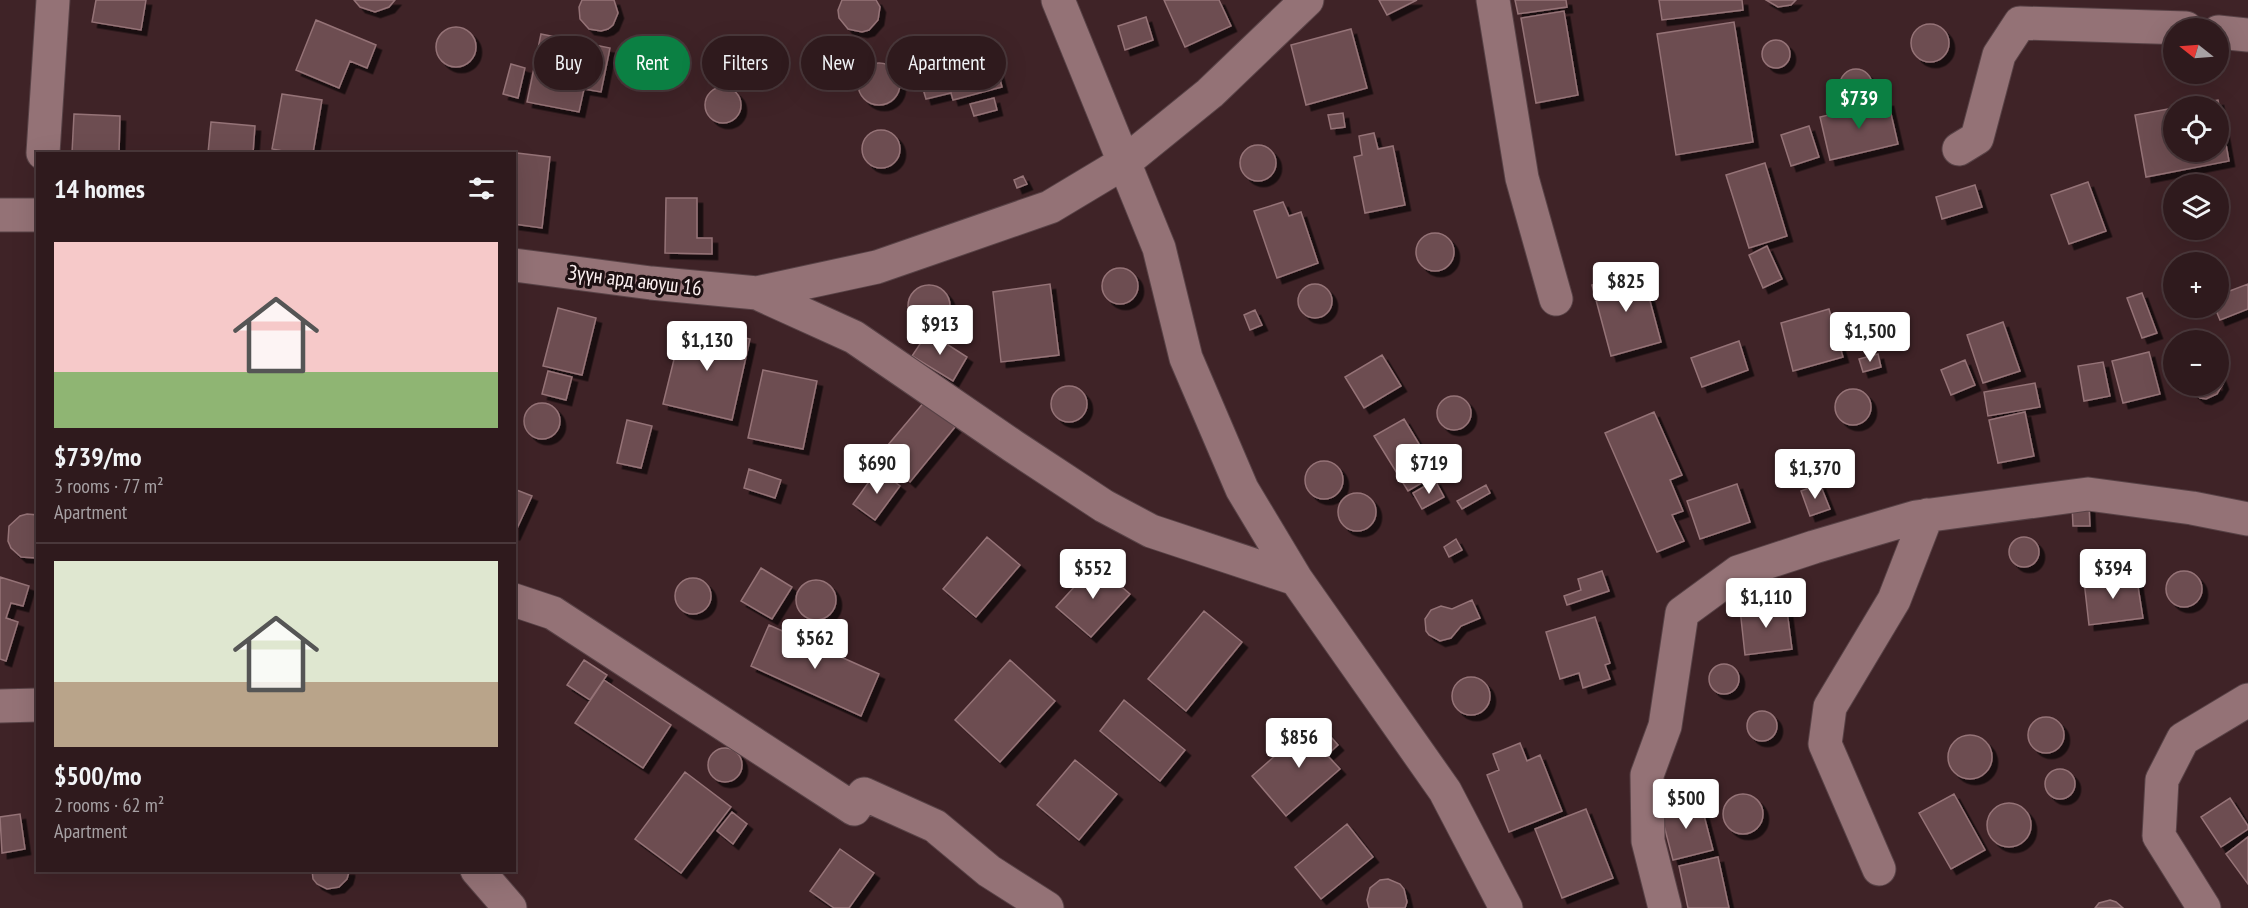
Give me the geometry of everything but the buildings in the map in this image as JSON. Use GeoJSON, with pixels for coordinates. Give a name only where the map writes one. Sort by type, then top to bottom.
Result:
{"type":"FeatureCollection","features":[{"type":"Feature","properties":{"kind":"street"},"geometry":{"type":"LineString","coordinates":[[43,152],[52,0]]}},
{"type":"Feature","properties":{"kind":"street"},"geometry":{"type":"LineString","coordinates":[[1058,0],[1159,248],[1186,358],[1242,489],[1296,579],[1445,791],[1506,908]]}},
{"type":"Feature","properties":{"kind":"street"},"geometry":{"type":"LineString","coordinates":[[757,293],[877,267],[1050,207],[1125,162],[1210,93],[1307,0]]}},
{"type":"Feature","properties":{"kind":"street"},"geometry":{"type":"LineString","coordinates":[[1493,0],[1522,178],[1556,299]]}},
{"type":"Feature","properties":{"kind":"street"},"geometry":{"type":"LineString","coordinates":[[1959,149],[1977,138],[1999,55],[2019,23],[2163,27]]}},
{"type":"Feature","properties":{"kind":"street"},"geometry":{"type":"LineString","coordinates":[[2229,33],[2248,35]]}},
{"type":"Feature","properties":{"kind":"street"},"geometry":{"type":"LineString","coordinates":[[0,215],[36,214]]}},
{"type":"Feature","properties":{"kind":"street","name":"Зүүн ард аюуш 16"},"geometry":{"type":"LineString","coordinates":[[516,265],[651,283],[757,293]]}},
{"type":"Feature","properties":{"kind":"street"},"geometry":{"type":"LineString","coordinates":[[757,293],[854,338],[1104,506],[1151,531],[1296,579]]}},
{"type":"Feature","properties":{"kind":"street"},"geometry":{"type":"LineString","coordinates":[[1665,908],[1648,841],[1647,775],[1665,726],[1682,613],[1738,572],[1814,547],[1927,515],[2088,494],[2192,508],[2248,519]]}},
{"type":"Feature","properties":{"kind":"street"},"geometry":{"type":"LineString","coordinates":[[1879,869],[1825,744],[1830,706],[1894,600],[1927,515]]}},
{"type":"Feature","properties":{"kind":"street"},"geometry":{"type":"LineString","coordinates":[[516,601],[553,613],[854,809],[864,794],[935,826],[989,870],[1047,908]]}},
{"type":"Feature","properties":{"kind":"street"},"geometry":{"type":"LineString","coordinates":[[2204,908],[2159,836],[2162,780],[2183,739],[2248,700]]}},
{"type":"Feature","properties":{"kind":"street"},"geometry":{"type":"LineString","coordinates":[[0,706],[36,705]]}},
{"type":"Feature","properties":{"kind":"street"},"geometry":{"type":"LineString","coordinates":[[479,872],[510,908]]}}]}
